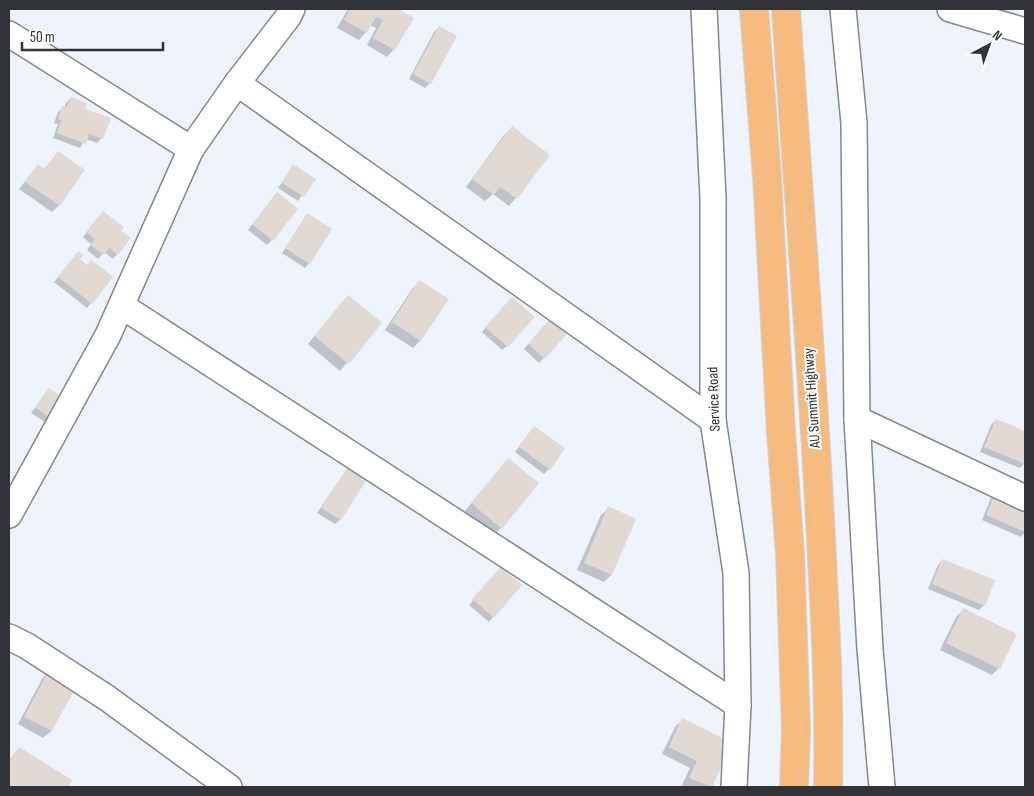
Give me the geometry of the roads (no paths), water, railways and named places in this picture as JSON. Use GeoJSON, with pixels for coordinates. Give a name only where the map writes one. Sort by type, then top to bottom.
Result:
{"type":"FeatureCollection","features":[{"type":"Feature","properties":{"kind":"main road"},"geometry":{"type":"LineString","coordinates":[[754,9],[767,177],[781,432],[790,554],[796,730],[794,787]]}},
{"type":"Feature","properties":{"kind":"main road","name":"AU Summit Highway"},"geometry":{"type":"LineString","coordinates":[[786,9],[819,513],[829,730],[828,787]]}},
{"type":"Feature","properties":{"kind":"street","name":"Service Road"},"geometry":{"type":"LineString","coordinates":[[704,9],[713,199],[713,420],[736,573],[738,704],[734,787]]}},
{"type":"Feature","properties":{"kind":"street"},"geometry":{"type":"LineString","coordinates":[[843,9],[854,124],[856,419],[870,649],[882,787]]}},
{"type":"Feature","properties":{"kind":"street"},"geometry":{"type":"LineString","coordinates":[[950,9],[1025,31]]}},
{"type":"Feature","properties":{"kind":"street"},"geometry":{"type":"LineString","coordinates":[[9,515],[108,335],[191,149],[286,11]]}},
{"type":"Feature","properties":{"kind":"street"},"geometry":{"type":"LineString","coordinates":[[9,34],[191,149]]}},
{"type":"Feature","properties":{"kind":"street"},"geometry":{"type":"LineString","coordinates":[[237,83],[713,420]]}},
{"type":"Feature","properties":{"kind":"street"},"geometry":{"type":"LineString","coordinates":[[122,306],[738,704]]}},
{"type":"Feature","properties":{"kind":"street"},"geometry":{"type":"LineString","coordinates":[[856,419],[1025,498]]}},
{"type":"Feature","properties":{"kind":"street"},"geometry":{"type":"LineString","coordinates":[[9,637],[27,646],[107,698],[229,787]]}}]}
